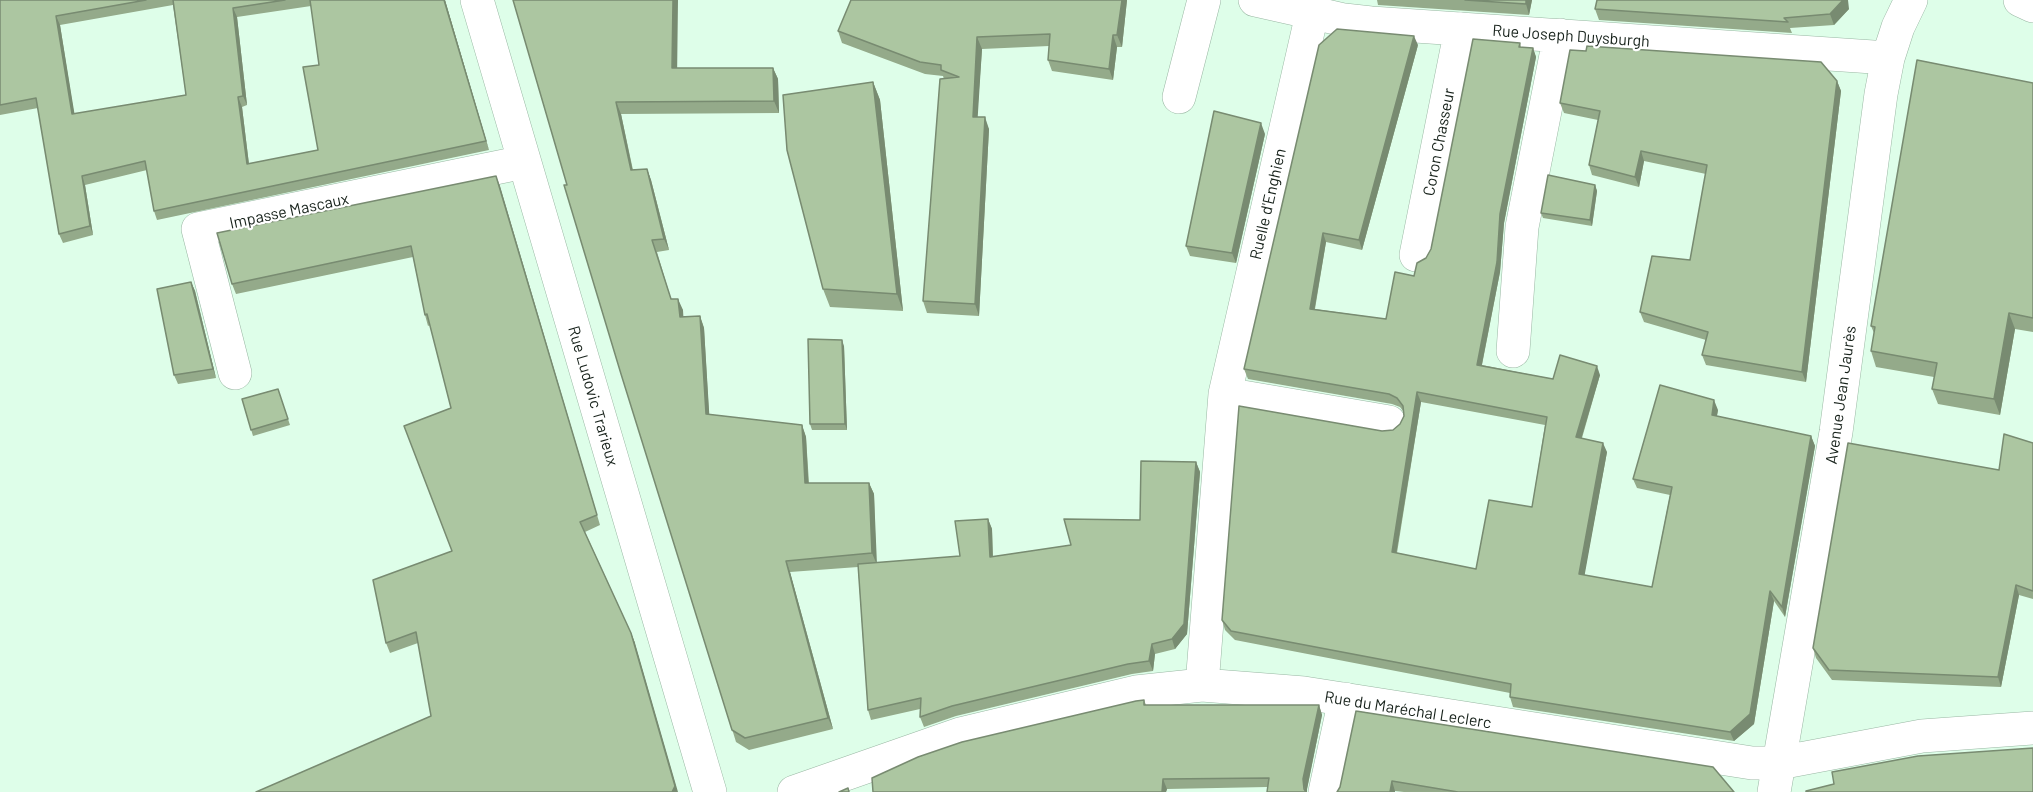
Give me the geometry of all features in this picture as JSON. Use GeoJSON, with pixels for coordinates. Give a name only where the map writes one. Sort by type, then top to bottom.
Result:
{"type":"FeatureCollection","features":[{"type":"Feature","properties":{"kind":"street","name":"Rue Ludovic Trarieux"},"geometry":{"type":"LineString","coordinates":[[477,0],[711,792]]}},
{"type":"Feature","properties":{"kind":"street"},"geometry":{"type":"LineString","coordinates":[[1179,98],[1204,0]]}},
{"type":"Feature","properties":{"kind":"street","name":"Rue Joseph Duysburgh"},"geometry":{"type":"LineString","coordinates":[[1255,0],[1344,21],[1888,58]]}},
{"type":"Feature","properties":{"kind":"street","name":"Avenue Jean Jaurès"},"geometry":{"type":"LineString","coordinates":[[1776,777],[1836,432],[1881,94],[1888,58],[1898,27],[1911,0]]}},
{"type":"Feature","properties":{"kind":"street"},"geometry":{"type":"LineString","coordinates":[[2021,0],[2033,6]]}},
{"type":"Feature","properties":{"kind":"street","name":"Ruelle d'Enghien"},"geometry":{"type":"LineString","coordinates":[[1202,685],[1225,394],[1312,14]]}},
{"type":"Feature","properties":{"kind":"street","name":"Coron Chasseur"},"geometry":{"type":"LineString","coordinates":[[1416,255],[1461,29]]}},
{"type":"Feature","properties":{"kind":"street"},"geometry":{"type":"LineString","coordinates":[[1513,351],[1522,227],[1560,34]]}},
{"type":"Feature","properties":{"kind":"street","name":"Impasse Mascaux"},"geometry":{"type":"LineString","coordinates":[[235,373],[198,229],[524,162]]}},
{"type":"Feature","properties":{"kind":"street"},"geometry":{"type":"LineString","coordinates":[[1225,394],[1389,422]]}},
{"type":"Feature","properties":{"kind":"street","name":"Rue du Maréchal Leclerc"},"geometry":{"type":"LineString","coordinates":[[794,792],[960,734],[1136,692],[1202,685],[1274,689],[1345,699],[1728,760],[1776,777],[1922,736],[2033,728]]}},
{"type":"Feature","properties":{"kind":"street"},"geometry":{"type":"LineString","coordinates":[[1325,792],[1345,699]]}},
{"type":"Feature","properties":{"kind":"building"},"geometry":{"type":"Polygon","coordinates":[[[0,0],[146,0],[56,16],[72,114],[186,95],[173,0],[285,0],[233,8],[243,96],[238,97],[247,164],[318,150],[303,67],[319,65],[310,0],[444,0],[486,141],[154,211],[145,161],[82,176],[90,226],[59,234],[36,98],[0,105],[0,0]]]}},
{"type":"Feature","properties":{"kind":"building"},"geometry":{"type":"Polygon","coordinates":[[[513,0],[673,0],[672,68],[773,68],[774,101],[616,102],[631,170],[647,169],[664,239],[652,240],[671,299],[678,299],[680,317],[700,316],[706,414],[802,425],[805,483],[869,483],[872,553],[786,561],[828,718],[745,738],[732,730],[564,185],[567,185],[513,0]]]}},
{"type":"Feature","properties":{"kind":"building"},"geometry":{"type":"Polygon","coordinates":[[[851,0],[1122,0],[1117,35],[1113,35],[1109,69],[1048,60],[1050,34],[977,37],[973,117],[985,117],[975,304],[923,301],[940,79],[959,77],[941,70],[941,65],[920,62],[838,31],[851,0]]]}},
{"type":"Feature","properties":{"kind":"building"},"geometry":{"type":"Polygon","coordinates":[[[1465,0],[1526,0],[1526,4],[1465,0]]]}},
{"type":"Feature","properties":{"kind":"building"},"geometry":{"type":"Polygon","coordinates":[[[1597,0],[1843,0],[1830,14],[1784,18],[1788,22],[1595,9],[1597,0]]]}},
{"type":"Feature","properties":{"kind":"building"},"geometry":{"type":"Polygon","coordinates":[[[1337,29],[1414,36],[1359,240],[1323,233],[1310,309],[1386,319],[1395,272],[1414,276],[1417,263],[1426,258],[1431,249],[1473,39],[1520,43],[1519,47],[1533,48],[1500,214],[1497,262],[1477,365],[1553,379],[1560,355],[1597,366],[1576,437],[1603,443],[1579,574],[1652,587],[1672,487],[1633,479],[1660,385],[1714,400],[1712,415],[1811,436],[1782,607],[1770,591],[1750,714],[1730,732],[1510,697],[1511,684],[1231,631],[1222,620],[1239,406],[1382,431],[1393,430],[1404,416],[1403,406],[1397,398],[1389,394],[1244,369],[1319,45],[1337,29]],[[1417,392],[1392,552],[1476,569],[1489,500],[1532,507],[1547,417],[1417,392]]]}},
{"type":"Feature","properties":{"kind":"building"},"geometry":{"type":"Polygon","coordinates":[[[1587,46],[1821,62],[1837,81],[1802,372],[1702,355],[1708,332],[1640,312],[1652,256],[1690,260],[1707,165],[1641,151],[1635,177],[1589,165],[1600,111],[1560,103],[1570,50],[1586,51],[1587,46]]]}},
{"type":"Feature","properties":{"kind":"building"},"geometry":{"type":"Polygon","coordinates":[[[1917,60],[2033,83],[2033,318],[2009,313],[1994,399],[1932,389],[1937,363],[1871,351],[1875,327],[1871,326],[1917,60]]]}},
{"type":"Feature","properties":{"kind":"building"},"geometry":{"type":"Polygon","coordinates":[[[873,82],[897,294],[823,289],[787,150],[783,95],[873,82]]]}},
{"type":"Feature","properties":{"kind":"building"},"geometry":{"type":"Polygon","coordinates":[[[1214,111],[1261,123],[1232,253],[1186,246],[1214,111]]]}},
{"type":"Feature","properties":{"kind":"building"},"geometry":{"type":"Polygon","coordinates":[[[1548,175],[1595,185],[1590,220],[1541,213],[1548,175]]]}},
{"type":"Feature","properties":{"kind":"building"},"geometry":{"type":"Polygon","coordinates":[[[496,176],[597,515],[580,522],[631,633],[675,786],[672,792],[256,792],[431,716],[416,632],[386,643],[373,580],[452,551],[404,426],[451,408],[427,314],[425,315],[411,246],[232,284],[217,233],[496,176]]]}},
{"type":"Feature","properties":{"kind":"building"},"geometry":{"type":"Polygon","coordinates":[[[191,282],[213,369],[174,375],[157,289],[191,282]]]}},
{"type":"Feature","properties":{"kind":"building"},"geometry":{"type":"Polygon","coordinates":[[[808,339],[842,340],[845,424],[810,424],[808,339]]]}},
{"type":"Feature","properties":{"kind":"building"},"geometry":{"type":"Polygon","coordinates":[[[278,389],[288,419],[251,430],[242,399],[278,389]]]}},
{"type":"Feature","properties":{"kind":"building"},"geometry":{"type":"Polygon","coordinates":[[[2004,434],[2033,443],[2033,591],[2016,585],[1998,677],[1829,670],[1813,648],[1848,443],[1999,470],[2004,434]]]}},
{"type":"Feature","properties":{"kind":"building"},"geometry":{"type":"Polygon","coordinates":[[[1141,461],[1196,462],[1184,624],[1172,639],[1152,644],[1149,661],[952,706],[920,717],[921,698],[868,710],[858,564],[960,556],[955,521],[988,519],[990,557],[1071,545],[1064,519],[1140,520],[1141,461]]]}},
{"type":"Feature","properties":{"kind":"building"},"geometry":{"type":"Polygon","coordinates":[[[1144,700],[1144,705],[1319,705],[1303,779],[1306,792],[1267,792],[1269,778],[1163,779],[1162,792],[873,792],[872,778],[918,757],[962,742],[1144,700]]]}},
{"type":"Feature","properties":{"kind":"building"},"geometry":{"type":"Polygon","coordinates":[[[1356,711],[1713,767],[1734,792],[1458,792],[1392,781],[1390,792],[1337,792],[1356,711]]]}},
{"type":"Feature","properties":{"kind":"building"},"geometry":{"type":"Polygon","coordinates":[[[2033,748],[2033,792],[1806,792],[1834,784],[1832,772],[1918,756],[2033,748]]]}}]}
